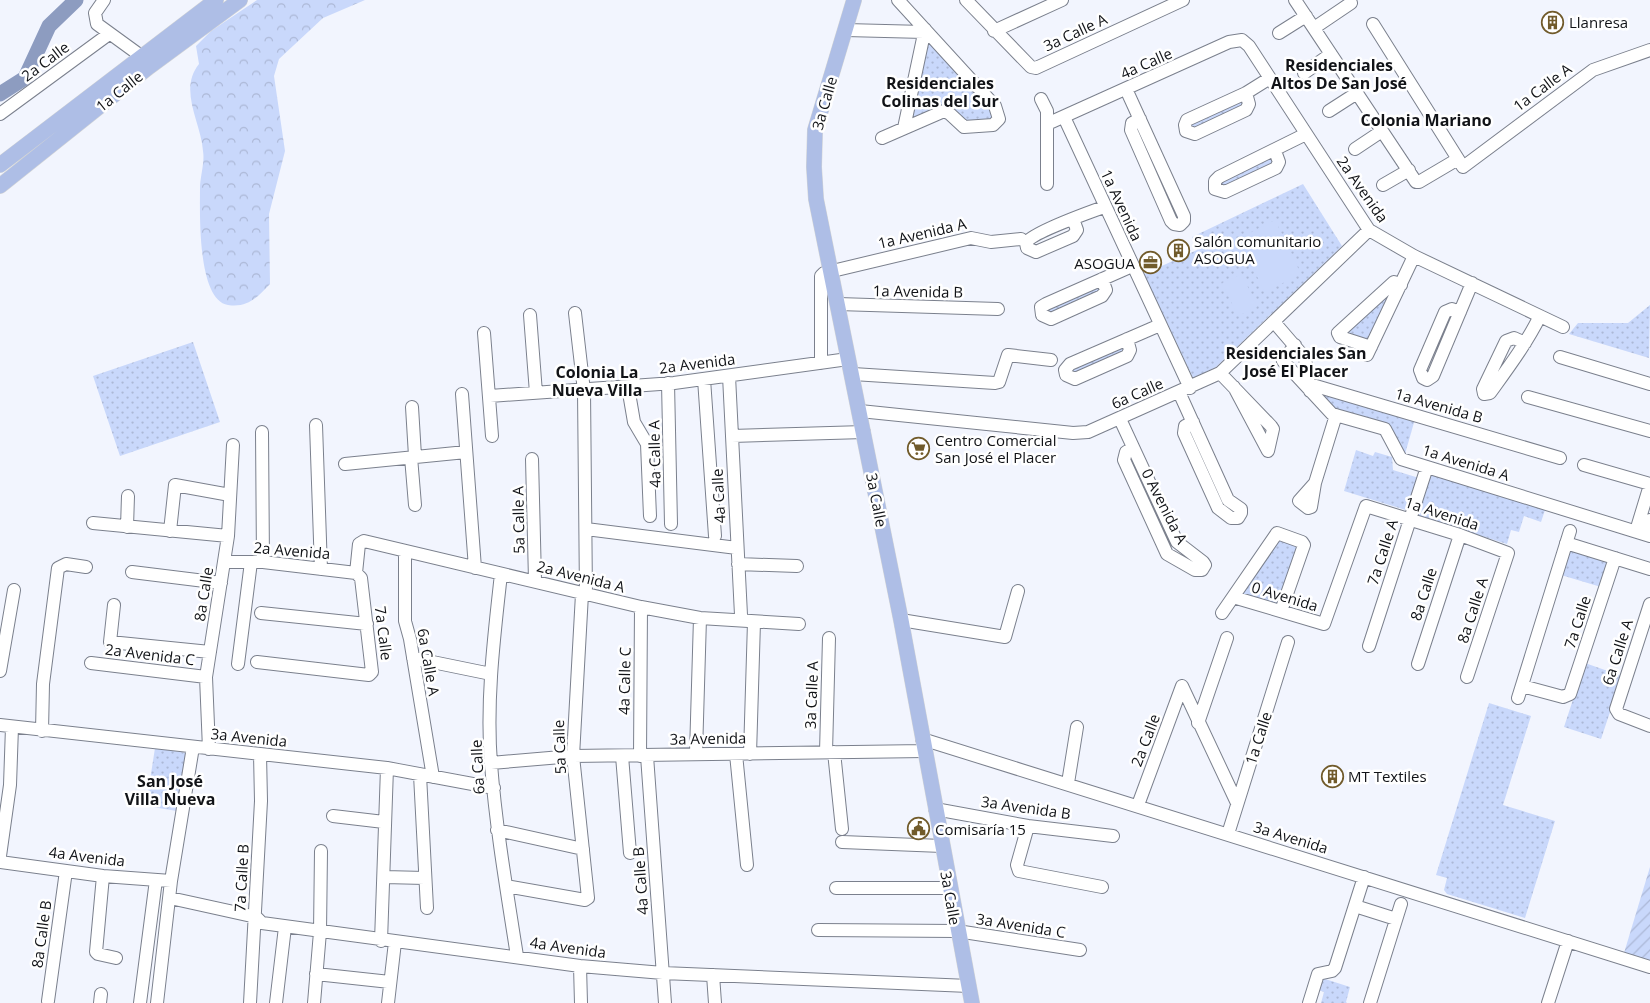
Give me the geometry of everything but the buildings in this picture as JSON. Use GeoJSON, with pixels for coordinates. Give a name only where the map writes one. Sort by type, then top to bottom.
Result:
{"type":"FeatureCollection","features":[{"type":"Feature","properties":{"kind":"main road","name":"1a Calle"},"geometry":{"type":"LineString","coordinates":[[0,165],[216,0]]}},
{"type":"Feature","properties":{"kind":"main road","name":"1a Calle"},"geometry":{"type":"LineString","coordinates":[[0,186],[149,68],[240,0]]}},
{"type":"Feature","properties":{"kind":"main road","name":"3a Calle"},"geometry":{"type":"LineString","coordinates":[[854,0],[817,122],[814,143],[816,199],[848,359],[853,374],[901,620],[957,931],[972,1003]]}},
{"type":"Feature","properties":{"kind":"street"},"geometry":{"type":"LineString","coordinates":[[104,0],[96,10],[97,24],[108,34],[141,56]]}},
{"type":"Feature","properties":{"kind":"street"},"geometry":{"type":"LineString","coordinates":[[882,138],[944,111],[949,113],[964,127],[993,126],[999,119],[995,106],[898,0]]}},
{"type":"Feature","properties":{"kind":"street"},"geometry":{"type":"LineString","coordinates":[[966,0],[994,31],[1062,0]]}},
{"type":"Feature","properties":{"kind":"street","name":"3a Calle A"},"geometry":{"type":"LineString","coordinates":[[994,31],[1031,67],[1036,68],[1183,0]]}},
{"type":"Feature","properties":{"kind":"street"},"geometry":{"type":"LineString","coordinates":[[1295,0],[1409,170],[1384,186]]}},
{"type":"Feature","properties":{"kind":"street"},"geometry":{"type":"LineString","coordinates":[[1314,28],[1351,3]]}},
{"type":"Feature","properties":{"kind":"street"},"geometry":{"type":"LineString","coordinates":[[1280,33],[1306,16]]}},
{"type":"Feature","properties":{"kind":"street"},"geometry":{"type":"LineString","coordinates":[[1373,24],[1461,163]]}},
{"type":"Feature","properties":{"kind":"street"},"geometry":{"type":"LineString","coordinates":[[846,30],[925,31]]}},
{"type":"Feature","properties":{"kind":"street"},"geometry":{"type":"LineString","coordinates":[[904,128],[925,31]]}},
{"type":"Feature","properties":{"kind":"street","name":"2a Calle"},"geometry":{"type":"LineString","coordinates":[[0,114],[108,34]]}},
{"type":"Feature","properties":{"kind":"street","name":"2a Avenida"},"geometry":{"type":"LineString","coordinates":[[1241,39],[1249,46],[1369,230],[1414,256],[1563,327]]}},
{"type":"Feature","properties":{"kind":"street","name":"4a Calle"},"geometry":{"type":"LineString","coordinates":[[1047,124],[1229,42],[1241,39]]}},
{"type":"Feature","properties":{"kind":"street","name":"1a Calle A"},"geometry":{"type":"LineString","coordinates":[[1409,170],[1416,182],[1419,182],[1440,170],[1461,163],[1593,70],[1650,50]]}},
{"type":"Feature","properties":{"kind":"street"},"geometry":{"type":"LineString","coordinates":[[1304,72],[1331,54]]}},
{"type":"Feature","properties":{"kind":"street"},"geometry":{"type":"LineString","coordinates":[[1246,93],[1250,104],[1246,110],[1195,134],[1190,134],[1186,130],[1187,120],[1246,93],[1270,78]]}},
{"type":"Feature","properties":{"kind":"street"},"geometry":{"type":"LineString","coordinates":[[1126,89],[1140,119],[1184,217],[1184,221],[1180,225],[1174,224],[1171,221],[1131,131],[1131,124],[1140,119]]}},
{"type":"Feature","properties":{"kind":"street"},"geometry":{"type":"LineString","coordinates":[[1329,111],[1357,93]]}},
{"type":"Feature","properties":{"kind":"street"},"geometry":{"type":"LineString","coordinates":[[1041,99],[1047,111],[1047,184]]}},
{"type":"Feature","properties":{"kind":"street"},"geometry":{"type":"LineString","coordinates":[[908,109],[913,121],[917,122]]}},
{"type":"Feature","properties":{"kind":"street","name":"1a Avenida"},"geometry":{"type":"LineString","coordinates":[[1064,117],[1104,207],[1160,324],[1184,390],[1193,422],[1228,500],[1241,509],[1242,513],[1238,518],[1231,518],[1218,508],[1184,432],[1185,426],[1193,422]]}},
{"type":"Feature","properties":{"kind":"street"},"geometry":{"type":"LineString","coordinates":[[1355,149],[1382,131]]}},
{"type":"Feature","properties":{"kind":"street"},"geometry":{"type":"LineString","coordinates":[[1275,151],[1279,162],[1276,168],[1225,192],[1215,189],[1214,184],[1217,179],[1306,134]]}},
{"type":"Feature","properties":{"kind":"street"},"geometry":{"type":"LineString","coordinates":[[1073,219],[1104,207]]}},
{"type":"Feature","properties":{"kind":"street","name":"6a Calle"},"geometry":{"type":"LineString","coordinates":[[860,411],[1080,433],[1088,432],[1220,373],[1369,230]]}},
{"type":"Feature","properties":{"kind":"street","name":"1a Avenida A"},"geometry":{"type":"LineString","coordinates":[[831,271],[971,238],[991,242],[1021,239]]}},
{"type":"Feature","properties":{"kind":"street"},"geometry":{"type":"LineString","coordinates":[[1401,285],[1394,282],[1338,334],[1340,337],[1369,351],[1401,285],[1414,256]]}},
{"type":"Feature","properties":{"kind":"street"},"geometry":{"type":"LineString","coordinates":[[1102,279],[1106,290],[1102,296],[1051,319],[1046,319],[1042,315],[1040,310],[1043,305],[1102,279],[1132,266]]}},
{"type":"Feature","properties":{"kind":"street"},"geometry":{"type":"LineString","coordinates":[[821,363],[821,276],[831,271]]}},
{"type":"Feature","properties":{"kind":"street"},"geometry":{"type":"LineString","coordinates":[[1460,312],[1452,309],[1445,312],[1420,370],[1423,378],[1429,379],[1433,376],[1460,312],[1472,283]]}},
{"type":"Feature","properties":{"kind":"street","name":"1a Avenida B"},"geometry":{"type":"LineString","coordinates":[[838,304],[998,309]]}},
{"type":"Feature","properties":{"kind":"street","name":"5a Calle"},"geometry":{"type":"LineString","coordinates":[[506,886],[585,900],[588,898],[573,756],[584,594],[586,529],[584,391],[575,313]]}},
{"type":"Feature","properties":{"kind":"street"},"geometry":{"type":"LineString","coordinates":[[530,315],[536,393]]}},
{"type":"Feature","properties":{"kind":"street"},"geometry":{"type":"LineString","coordinates":[[1525,344],[1540,316]]}},
{"type":"Feature","properties":{"kind":"street"},"geometry":{"type":"LineString","coordinates":[[1274,322],[1305,358],[1310,387]]}},
{"type":"Feature","properties":{"kind":"street"},"geometry":{"type":"LineString","coordinates":[[1127,339],[1130,350],[1127,356],[1075,379],[1066,375],[1065,370],[1070,364],[1160,324]]}},
{"type":"Feature","properties":{"kind":"street"},"geometry":{"type":"LineString","coordinates":[[484,333],[492,436]]}},
{"type":"Feature","properties":{"kind":"street","name":"1a Avenida A"},"geometry":{"type":"LineString","coordinates":[[1294,346],[1283,361],[1336,415],[1385,429],[1401,459],[1644,534]]}},
{"type":"Feature","properties":{"kind":"street"},"geometry":{"type":"LineString","coordinates":[[853,374],[995,383],[999,382],[1008,355],[1051,360]]}},
{"type":"Feature","properties":{"kind":"street"},"geometry":{"type":"LineString","coordinates":[[1560,357],[1650,384]]}},
{"type":"Feature","properties":{"kind":"street","name":"2a Avenida"},"geometry":{"type":"LineString","coordinates":[[490,396],[584,391],[668,383],[848,359]]}},
{"type":"Feature","properties":{"kind":"street"},"geometry":{"type":"LineString","coordinates":[[1220,373],[1234,388]]}},
{"type":"Feature","properties":{"kind":"street","name":"4a Calle"},"geometry":{"type":"LineString","coordinates":[[729,376],[741,615]]}},
{"type":"Feature","properties":{"kind":"street"},"geometry":{"type":"LineString","coordinates":[[704,379],[715,536]]}},
{"type":"Feature","properties":{"kind":"street","name":"4a Calle A"},"geometry":{"type":"LineString","coordinates":[[668,383],[671,524]]}},
{"type":"Feature","properties":{"kind":"street"},"geometry":{"type":"LineString","coordinates":[[628,387],[634,422],[647,444],[650,516]]}},
{"type":"Feature","properties":{"kind":"street","name":"1a Avenida B"},"geometry":{"type":"LineString","coordinates":[[1310,387],[1560,458]]}},
{"type":"Feature","properties":{"kind":"street"},"geometry":{"type":"LineString","coordinates":[[462,394],[475,568]]}},
{"type":"Feature","properties":{"kind":"street"},"geometry":{"type":"LineString","coordinates":[[1528,397],[1650,431]]}},
{"type":"Feature","properties":{"kind":"street"},"geometry":{"type":"LineString","coordinates":[[412,407],[415,505]]}},
{"type":"Feature","properties":{"kind":"street"},"geometry":{"type":"LineString","coordinates":[[1315,483],[1336,415]]}},
{"type":"Feature","properties":{"kind":"street","name":"0 Avenida A"},"geometry":{"type":"LineString","coordinates":[[1120,419],[1177,542],[1204,563],[1202,570],[1195,570],[1167,554],[1124,460],[1126,452],[1133,448]]}},
{"type":"Feature","properties":{"kind":"street"},"geometry":{"type":"LineString","coordinates":[[316,424],[321,569]]}},
{"type":"Feature","properties":{"kind":"street"},"geometry":{"type":"LineString","coordinates":[[238,664],[257,562],[262,432]]}},
{"type":"Feature","properties":{"kind":"street"},"geometry":{"type":"LineString","coordinates":[[732,436],[864,432]]}},
{"type":"Feature","properties":{"kind":"street","name":"8a Calle"},"geometry":{"type":"LineString","coordinates":[[209,749],[206,677],[228,536],[233,444]]}},
{"type":"Feature","properties":{"kind":"street"},"geometry":{"type":"LineString","coordinates":[[345,464],[466,452]]}},
{"type":"Feature","properties":{"kind":"street","name":"5a Calle A"},"geometry":{"type":"LineString","coordinates":[[532,459],[535,580]]}},
{"type":"Feature","properties":{"kind":"street"},"geometry":{"type":"LineString","coordinates":[[1584,465],[1650,485],[1644,534]]}},
{"type":"Feature","properties":{"kind":"street","name":"7a Calle A"},"geometry":{"type":"LineString","coordinates":[[1368,646],[1427,467]]}},
{"type":"Feature","properties":{"kind":"street"},"geometry":{"type":"LineString","coordinates":[[170,531],[175,485],[230,494]]}},
{"type":"Feature","properties":{"kind":"street"},"geometry":{"type":"LineString","coordinates":[[127,527],[128,496]]}},
{"type":"Feature","properties":{"kind":"street","name":"1a Avenida"},"geometry":{"type":"LineString","coordinates":[[1326,623],[1365,507],[1460,535],[1508,553]]}},
{"type":"Feature","properties":{"kind":"street"},"geometry":{"type":"LineString","coordinates":[[1644,534],[1650,520]]}},
{"type":"Feature","properties":{"kind":"street"},"geometry":{"type":"LineString","coordinates":[[92,523],[228,536]]}},
{"type":"Feature","properties":{"kind":"street"},"geometry":{"type":"LineString","coordinates":[[586,529],[737,548]]}},
{"type":"Feature","properties":{"kind":"street"},"geometry":{"type":"LineString","coordinates":[[1222,613],[1275,535],[1280,533],[1302,542],[1304,545],[1281,611]]}},
{"type":"Feature","properties":{"kind":"street","name":"8a Calle"},"geometry":{"type":"LineString","coordinates":[[1418,664],[1460,535]]}},
{"type":"Feature","properties":{"kind":"street","name":"7a Calle"},"geometry":{"type":"LineString","coordinates":[[1568,537],[1615,558],[1568,696],[1520,692],[1568,537]]}},
{"type":"Feature","properties":{"kind":"street","name":"2a Avenida A"},"geometry":{"type":"LineString","coordinates":[[359,544],[364,541],[501,574],[535,580],[584,594],[700,618],[800,624]]}},
{"type":"Feature","properties":{"kind":"street","name":"7a Calle"},"geometry":{"type":"LineString","coordinates":[[257,662],[369,675],[373,668],[361,578],[356,573],[359,544]]}},
{"type":"Feature","properties":{"kind":"street","name":"6a Calle A"},"geometry":{"type":"LineString","coordinates":[[405,552],[405,621],[433,777]]}},
{"type":"Feature","properties":{"kind":"street","name":"8a Calle A"},"geometry":{"type":"LineString","coordinates":[[1467,676],[1508,553]]}},
{"type":"Feature","properties":{"kind":"street"},"geometry":{"type":"LineString","coordinates":[[1615,558],[1650,569]]}},
{"type":"Feature","properties":{"kind":"street","name":"2a Avenida"},"geometry":{"type":"LineString","coordinates":[[224,562],[257,562],[356,573]]}},
{"type":"Feature","properties":{"kind":"street"},"geometry":{"type":"LineString","coordinates":[[42,730],[43,684],[58,568],[66,564],[86,567]]}},
{"type":"Feature","properties":{"kind":"street"},"geometry":{"type":"LineString","coordinates":[[738,564],[797,566]]}},
{"type":"Feature","properties":{"kind":"street"},"geometry":{"type":"LineString","coordinates":[[132,572],[221,583]]}},
{"type":"Feature","properties":{"kind":"street","name":"6a Calle"},"geometry":{"type":"LineString","coordinates":[[501,574],[491,674],[491,763],[497,830],[517,956]]}},
{"type":"Feature","properties":{"kind":"street"},"geometry":{"type":"LineString","coordinates":[[0,671],[14,590]]}},
{"type":"Feature","properties":{"kind":"street"},"geometry":{"type":"LineString","coordinates":[[901,620],[1004,637],[1018,591]]}},
{"type":"Feature","properties":{"kind":"street","name":"0 Avenida"},"geometry":{"type":"LineString","coordinates":[[1233,597],[1322,624],[1326,623]]}},
{"type":"Feature","properties":{"kind":"street","name":"6a Calle A"},"geometry":{"type":"LineString","coordinates":[[1650,604],[1617,711],[1619,714],[1650,726]]}},
{"type":"Feature","properties":{"kind":"street"},"geometry":{"type":"LineString","coordinates":[[114,605],[110,642],[210,652]]}},
{"type":"Feature","properties":{"kind":"street","name":"4a Calle C"},"geometry":{"type":"LineString","coordinates":[[641,607],[644,756]]}},
{"type":"Feature","properties":{"kind":"street"},"geometry":{"type":"LineString","coordinates":[[261,613],[367,624]]}},
{"type":"Feature","properties":{"kind":"street"},"geometry":{"type":"LineString","coordinates":[[696,753],[700,618]]}},
{"type":"Feature","properties":{"kind":"street"},"geometry":{"type":"LineString","coordinates":[[750,754],[754,622]]}},
{"type":"Feature","properties":{"kind":"street","name":"3a Calle A"},"geometry":{"type":"LineString","coordinates":[[830,638],[830,752],[842,829]]}},
{"type":"Feature","properties":{"kind":"street"},"geometry":{"type":"LineString","coordinates":[[1227,638],[1198,723],[1237,803]]}},
{"type":"Feature","properties":{"kind":"street","name":"1a Calle"},"geometry":{"type":"LineString","coordinates":[[1228,834],[1288,642]]}},
{"type":"Feature","properties":{"kind":"street"},"geometry":{"type":"LineString","coordinates":[[413,658],[491,674]]}},
{"type":"Feature","properties":{"kind":"street","name":"2a Avenida C"},"geometry":{"type":"LineString","coordinates":[[91,663],[206,677]]}},
{"type":"Feature","properties":{"kind":"street","name":"2a Calle"},"geometry":{"type":"LineString","coordinates":[[1138,805],[1182,686],[1198,723]]}},
{"type":"Feature","properties":{"kind":"street"},"geometry":{"type":"LineString","coordinates":[[0,856],[10,785],[6,726]]}},
{"type":"Feature","properties":{"kind":"street","name":"3a Avenida"},"geometry":{"type":"LineString","coordinates":[[6,726],[387,768],[494,788]]}},
{"type":"Feature","properties":{"kind":"street"},"geometry":{"type":"LineString","coordinates":[[1068,783],[1077,726]]}},
{"type":"Feature","properties":{"kind":"street","name":"3a Avenida"},"geometry":{"type":"LineString","coordinates":[[491,763],[573,756],[830,752],[924,745],[1068,783],[1650,967]]}},
{"type":"Feature","properties":{"kind":"street"},"geometry":{"type":"LineString","coordinates":[[157,1003],[171,881],[193,748]]}},
{"type":"Feature","properties":{"kind":"street","name":"7a Calle B"},"geometry":{"type":"LineString","coordinates":[[250,1003],[261,800],[260,754]]}},
{"type":"Feature","properties":{"kind":"street"},"geometry":{"type":"LineString","coordinates":[[736,754],[747,865]]}},
{"type":"Feature","properties":{"kind":"street"},"geometry":{"type":"LineString","coordinates":[[622,756],[630,853]]}},
{"type":"Feature","properties":{"kind":"street","name":"4a Calle B"},"geometry":{"type":"LineString","coordinates":[[644,756],[665,1003]]}},
{"type":"Feature","properties":{"kind":"street"},"geometry":{"type":"LineString","coordinates":[[381,941],[387,768]]}},
{"type":"Feature","properties":{"kind":"street"},"geometry":{"type":"LineString","coordinates":[[420,775],[427,908]]}},
{"type":"Feature","properties":{"kind":"street","name":"3a Avenida B"},"geometry":{"type":"LineString","coordinates":[[935,809],[1028,826],[1113,836]]}},
{"type":"Feature","properties":{"kind":"street"},"geometry":{"type":"LineString","coordinates":[[332,816],[384,822]]}},
{"type":"Feature","properties":{"kind":"street"},"geometry":{"type":"LineString","coordinates":[[1028,826],[1016,864],[1019,871],[1102,887]]}},
{"type":"Feature","properties":{"kind":"street"},"geometry":{"type":"LineString","coordinates":[[497,830],[583,849]]}},
{"type":"Feature","properties":{"kind":"street"},"geometry":{"type":"LineString","coordinates":[[842,842],[942,846]]}},
{"type":"Feature","properties":{"kind":"street"},"geometry":{"type":"LineString","coordinates":[[314,1003],[320,932],[321,851]]}},
{"type":"Feature","properties":{"kind":"street","name":"4a Avenida"},"geometry":{"type":"LineString","coordinates":[[0,862],[103,876],[171,881]]}},
{"type":"Feature","properties":{"kind":"street","name":"8a Calle B"},"geometry":{"type":"LineString","coordinates":[[48,1001],[66,871]]}},
{"type":"Feature","properties":{"kind":"street"},"geometry":{"type":"LineString","coordinates":[[103,876],[96,953],[116,958]]}},
{"type":"Feature","properties":{"kind":"street"},"geometry":{"type":"LineString","coordinates":[[1309,1003],[1318,974],[1334,969],[1364,876]]}},
{"type":"Feature","properties":{"kind":"street"},"geometry":{"type":"LineString","coordinates":[[384,877],[425,878]]}},
{"type":"Feature","properties":{"kind":"street"},"geometry":{"type":"LineString","coordinates":[[140,1003],[156,880]]}},
{"type":"Feature","properties":{"kind":"street"},"geometry":{"type":"LineString","coordinates":[[836,888],[950,888]]}},
{"type":"Feature","properties":{"kind":"street","name":"4a Avenida"},"geometry":{"type":"LineString","coordinates":[[170,898],[256,917],[262,923],[285,927],[381,941],[517,956],[580,966],[663,973],[969,986]]}},
{"type":"Feature","properties":{"kind":"street"},"geometry":{"type":"LineString","coordinates":[[1370,1003],[1400,904]]}},
{"type":"Feature","properties":{"kind":"street"},"geometry":{"type":"LineString","coordinates":[[1355,906],[1396,919]]}},
{"type":"Feature","properties":{"kind":"street"},"geometry":{"type":"LineString","coordinates":[[276,1003],[285,927]]}},
{"type":"Feature","properties":{"kind":"street","name":"3a Avenida C"},"geometry":{"type":"LineString","coordinates":[[818,930],[957,931],[1080,950]]}},
{"type":"Feature","properties":{"kind":"street"},"geometry":{"type":"LineString","coordinates":[[1548,1003],[1568,941]]}},
{"type":"Feature","properties":{"kind":"street"},"geometry":{"type":"LineString","coordinates":[[388,1003],[395,942]]}},
{"type":"Feature","properties":{"kind":"street"},"geometry":{"type":"LineString","coordinates":[[580,966],[582,1003]]}},
{"type":"Feature","properties":{"kind":"street"},"geometry":{"type":"LineString","coordinates":[[316,974],[390,982]]}},
{"type":"Feature","properties":{"kind":"street"},"geometry":{"type":"LineString","coordinates":[[713,975],[716,1003]]}},
{"type":"Feature","properties":{"kind":"green space"},"geometry":{"type":"Polygon","coordinates":[[[257,0],[365,0],[323,18],[279,59],[274,76],[285,151],[269,214],[270,284],[251,301],[235,306],[218,300],[211,288],[202,254],[200,189],[203,156],[192,106],[190,84],[199,64],[196,46],[211,31],[257,0]]]}},
{"type":"Feature","properties":{"kind":"green space"},"geometry":{"type":"Polygon","coordinates":[[[928,40],[993,109],[995,119],[965,123],[950,109],[914,120],[910,112],[928,40]]]}},
{"type":"Feature","properties":{"kind":"green space"},"geometry":{"type":"Polygon","coordinates":[[[1246,93],[1249,101],[1195,134],[1186,123],[1246,93]]]}},
{"type":"Feature","properties":{"kind":"green space"},"geometry":{"type":"Polygon","coordinates":[[[1275,151],[1279,159],[1225,192],[1215,181],[1275,151]]]}},
{"type":"Feature","properties":{"kind":"green space"},"geometry":{"type":"Polygon","coordinates":[[[1303,184],[1342,246],[1216,367],[1193,378],[1144,274],[1197,250],[1192,237],[1303,184]]]}},
{"type":"Feature","properties":{"kind":"green space"},"geometry":{"type":"Polygon","coordinates":[[[1275,220],[1301,274],[1265,292],[1238,239],[1275,220]]]}},
{"type":"Feature","properties":{"kind":"green space"},"geometry":{"type":"Polygon","coordinates":[[[1242,274],[1257,307],[1238,316],[1222,283],[1242,274]]]}},
{"type":"Feature","properties":{"kind":"green space"},"geometry":{"type":"Polygon","coordinates":[[[1102,279],[1105,287],[1051,319],[1041,310],[1102,279]]]}},
{"type":"Feature","properties":{"kind":"green space"},"geometry":{"type":"Polygon","coordinates":[[[1394,282],[1371,347],[1340,331],[1394,282]]]}},
{"type":"Feature","properties":{"kind":"green space"},"geometry":{"type":"Polygon","coordinates":[[[1650,305],[1649,358],[1569,334],[1578,323],[1628,323],[1650,305]]]}},
{"type":"Feature","properties":{"kind":"green space"},"geometry":{"type":"Polygon","coordinates":[[[1127,339],[1130,347],[1075,379],[1066,367],[1127,339]]]}},
{"type":"Feature","properties":{"kind":"green space"},"geometry":{"type":"Polygon","coordinates":[[[193,342],[220,422],[120,456],[93,376],[193,342]]]}},
{"type":"Feature","properties":{"kind":"green space"},"geometry":{"type":"Polygon","coordinates":[[[1315,390],[1415,419],[1405,454],[1390,427],[1334,411],[1315,390]]]}},
{"type":"Feature","properties":{"kind":"green space"},"geometry":{"type":"Polygon","coordinates":[[[1356,450],[1373,456],[1375,452],[1392,457],[1393,470],[1419,478],[1409,511],[1344,491],[1356,450]]]}},
{"type":"Feature","properties":{"kind":"green space"},"geometry":{"type":"Polygon","coordinates":[[[1428,472],[1545,510],[1541,522],[1524,516],[1519,532],[1511,530],[1507,544],[1415,515],[1428,472]]]}},
{"type":"Feature","properties":{"kind":"green space"},"geometry":{"type":"Polygon","coordinates":[[[1275,535],[1302,542],[1281,611],[1233,597],[1275,535]]]}},
{"type":"Feature","properties":{"kind":"green space"},"geometry":{"type":"Polygon","coordinates":[[[1569,548],[1610,560],[1601,587],[1561,575],[1569,548]]]}},
{"type":"Feature","properties":{"kind":"green space"},"geometry":{"type":"Polygon","coordinates":[[[1585,663],[1622,676],[1601,739],[1564,727],[1585,663]]]}},
{"type":"Feature","properties":{"kind":"green space"},"geometry":{"type":"Polygon","coordinates":[[[1489,703],[1531,716],[1503,805],[1555,821],[1525,918],[1447,894],[1444,890],[1447,878],[1436,875],[1489,703]]]}},
{"type":"Feature","properties":{"kind":"green space"},"geometry":{"type":"Polygon","coordinates":[[[155,748],[187,753],[177,811],[146,806],[155,748]]]}},
{"type":"Feature","properties":{"kind":"green space"},"geometry":{"type":"Polygon","coordinates":[[[1650,867],[1650,961],[1624,953],[1650,867]]]}},
{"type":"Feature","properties":{"kind":"green space"},"geometry":{"type":"Polygon","coordinates":[[[1322,978],[1350,987],[1347,1003],[1321,1003],[1324,992],[1318,990],[1322,978]]]}},
{"type":"Feature","properties":{"kind":"waterway"},"geometry":{"type":"LineString","coordinates":[[0,94],[25,78],[49,26],[76,0]]}},
{"type":"Feature","properties":{"kind":"place","name":"Llanresa"},"geometry":{"type":"Point","coordinates":[1553,22]}},
{"type":"Feature","properties":{"kind":"place","name":"Salón comunitario ASOGUA"},"geometry":{"type":"Point","coordinates":[1178,250]}},
{"type":"Feature","properties":{"kind":"place","name":"ASOGUA"},"geometry":{"type":"Point","coordinates":[1151,263]}},
{"type":"Feature","properties":{"kind":"place","name":"Centro Comercial San José el Placer"},"geometry":{"type":"Point","coordinates":[919,449]}},
{"type":"Feature","properties":{"kind":"place","name":"MT Textiles"},"geometry":{"type":"Point","coordinates":[1332,776]}},
{"type":"Feature","properties":{"kind":"place","name":"Comisaría 15"},"geometry":{"type":"Point","coordinates":[919,829]}},
{"type":"Feature","properties":{"kind":"district","name":"Residenciales Altos De San José"},"geometry":{"type":"Point","coordinates":[1339,74]}},
{"type":"Feature","properties":{"kind":"district","name":"Residenciales Colinas del Sur"},"geometry":{"type":"Point","coordinates":[940,92]}},
{"type":"Feature","properties":{"kind":"district","name":"Colonia Mariano"},"geometry":{"type":"Point","coordinates":[1426,120]}},
{"type":"Feature","properties":{"kind":"district","name":"Residenciales San José El Placer"},"geometry":{"type":"Point","coordinates":[1296,362]}},
{"type":"Feature","properties":{"kind":"district","name":"Colonia La Nueva Villa"},"geometry":{"type":"Point","coordinates":[597,381]}},
{"type":"Feature","properties":{"kind":"district","name":"San José Villa Nueva"},"geometry":{"type":"Point","coordinates":[170,790]}}]}
